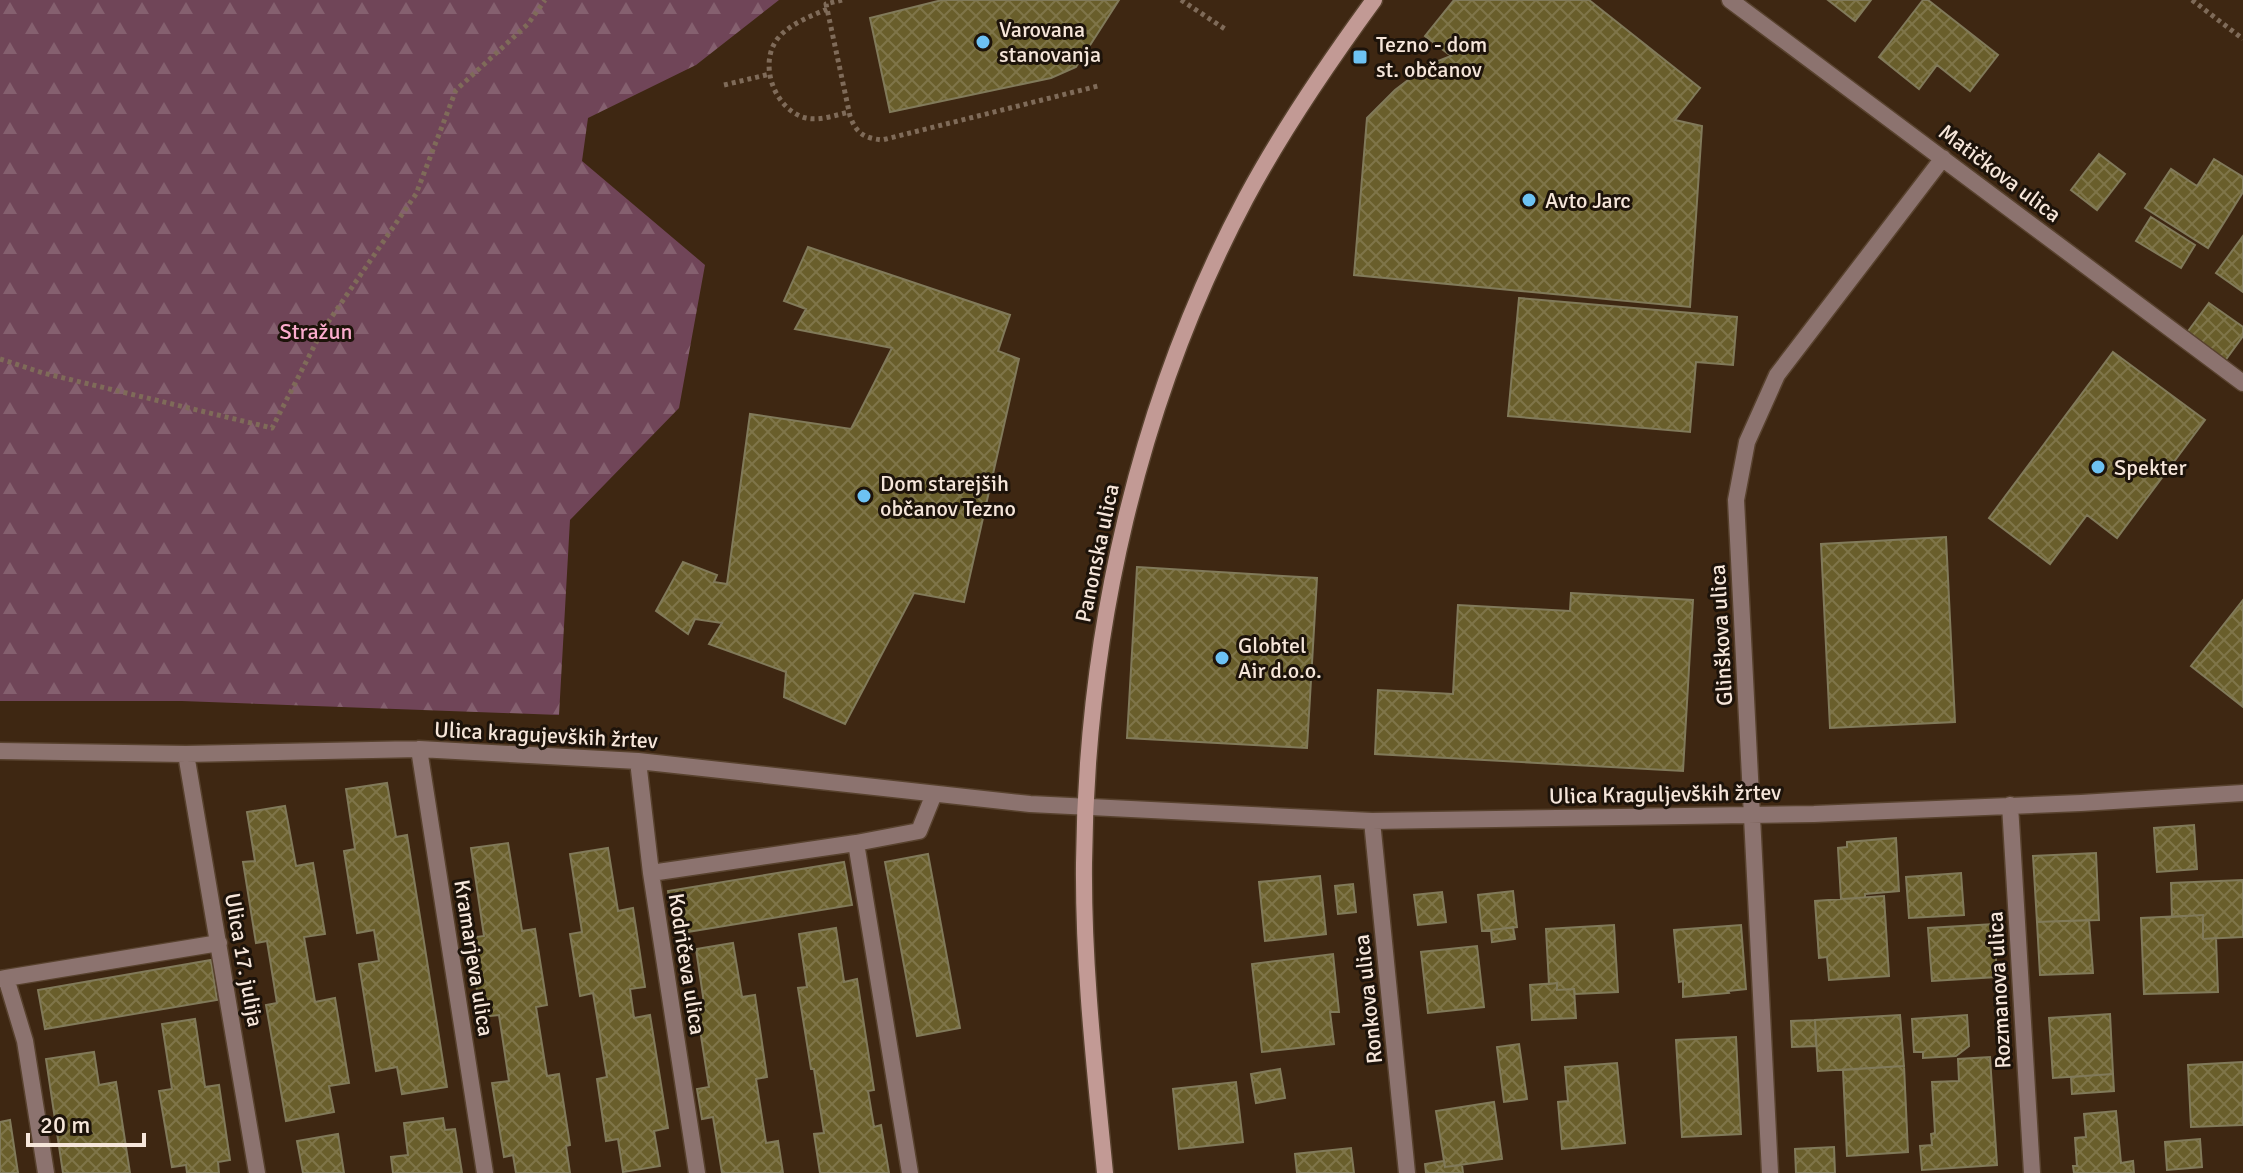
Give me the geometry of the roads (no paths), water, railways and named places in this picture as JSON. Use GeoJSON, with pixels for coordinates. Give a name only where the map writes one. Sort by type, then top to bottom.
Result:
{"type":"FeatureCollection","features":[{"type":"Feature","properties":{"kind":"street","name":"Panonska ulica"},"geometry":{"type":"LineString","coordinates":[[1105,1173],[1086,967],[1086,808],[1102,633],[1142,454],[1169,374],[1246,198],[1330,60],[1374,0]]}},
{"type":"Feature","properties":{"kind":"street","name":"Matičkova ulica"},"geometry":{"type":"LineString","coordinates":[[1730,0],[2243,383]]}},
{"type":"Feature","properties":{"kind":"street","name":"Glinškova ulica"},"geometry":{"type":"LineString","coordinates":[[1770,1173],[1736,500],[1747,442],[1777,375],[1943,158]]}},
{"type":"Feature","properties":{"kind":"street","name":"Ulica kragujevških žrtev"},"geometry":{"type":"LineString","coordinates":[[0,751],[186,754],[419,749],[638,761],[1086,808]]}},
{"type":"Feature","properties":{"kind":"street","name":"Kramarjeva ulica"},"geometry":{"type":"LineString","coordinates":[[419,749],[485,1173]]}},
{"type":"Feature","properties":{"kind":"street","name":"Ulica 17. julija"},"geometry":{"type":"LineString","coordinates":[[186,754],[257,1173]]}},
{"type":"Feature","properties":{"kind":"street","name":"Kodričeva ulica"},"geometry":{"type":"LineString","coordinates":[[638,761],[651,873],[697,1173]]}},
{"type":"Feature","properties":{"kind":"street","name":"Ulica Kraguljevških žrtev"},"geometry":{"type":"LineString","coordinates":[[1086,808],[1143,808],[1372,821],[1814,814],[2243,793]]}},
{"type":"Feature","properties":{"kind":"street"},"geometry":{"type":"LineString","coordinates":[[651,873],[919,831],[934,794]]}},
{"type":"Feature","properties":{"kind":"street","name":"Rozmanova ulica"},"geometry":{"type":"LineString","coordinates":[[2010,805],[2032,1173]]}},
{"type":"Feature","properties":{"kind":"street","name":"Ronkova ulica"},"geometry":{"type":"LineString","coordinates":[[1372,821],[1407,1173]]}},
{"type":"Feature","properties":{"kind":"street"},"geometry":{"type":"LineString","coordinates":[[856,843],[910,1173]]}},
{"type":"Feature","properties":{"kind":"street"},"geometry":{"type":"LineString","coordinates":[[46,1173],[25,1041],[3,978],[219,943]]}},
{"type":"Feature","properties":{"kind":"place","name":"Varovana stanovanja"},"geometry":{"type":"Point","coordinates":[983,42]}},
{"type":"Feature","properties":{"kind":"place","name":"Tezno - dom st. občanov"},"geometry":{"type":"Point","coordinates":[1360,57]}},
{"type":"Feature","properties":{"kind":"place","name":"Avto Jarc"},"geometry":{"type":"Point","coordinates":[1529,200]}},
{"type":"Feature","properties":{"kind":"place","name":"Spekter"},"geometry":{"type":"Point","coordinates":[2098,467]}},
{"type":"Feature","properties":{"kind":"place","name":"Dom starejših občanov Tezno"},"geometry":{"type":"Point","coordinates":[864,496]}},
{"type":"Feature","properties":{"kind":"place","name":"Globtel Air d.o.o."},"geometry":{"type":"Point","coordinates":[1222,658]}},
{"type":"Feature","properties":{"kind":"park label","name":"Stražun"},"geometry":{"type":"Point","coordinates":[316,331]}}]}
